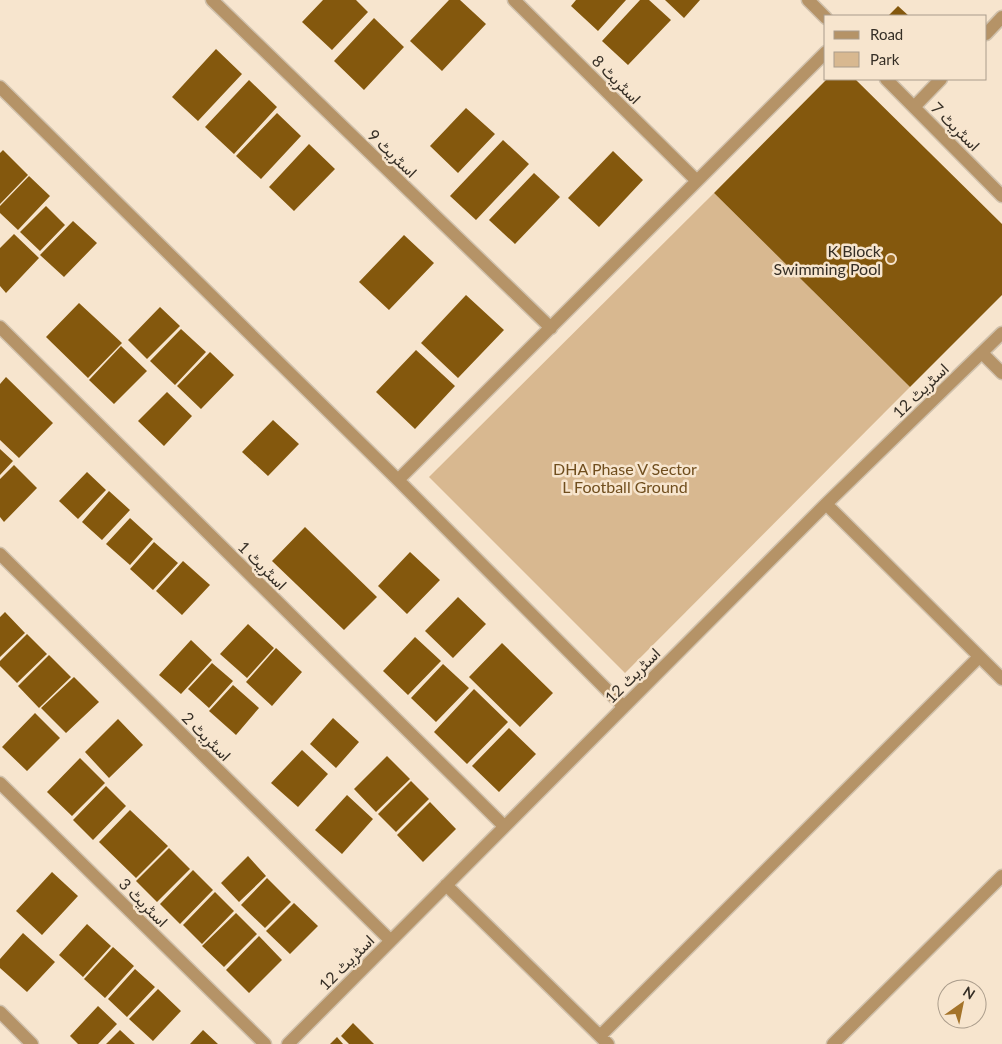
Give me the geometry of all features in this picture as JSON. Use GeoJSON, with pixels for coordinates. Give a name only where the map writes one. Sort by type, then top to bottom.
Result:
{"type":"FeatureCollection","features":[{"type":"Feature","properties":{"kind":"street","name":"اسٹریٹ 9"},"geometry":{"type":"LineString","coordinates":[[212,0],[551,328]]}},
{"type":"Feature","properties":{"kind":"street","name":"اسٹریٹ 8"},"geometry":{"type":"LineString","coordinates":[[514,0],[697,181]]}},
{"type":"Feature","properties":{"kind":"street"},"geometry":{"type":"LineString","coordinates":[[808,0],[824,16]]}},
{"type":"Feature","properties":{"kind":"street"},"geometry":{"type":"LineString","coordinates":[[987,33],[1002,17]]}},
{"type":"Feature","properties":{"kind":"street"},"geometry":{"type":"LineString","coordinates":[[398,480],[824,54]]}},
{"type":"Feature","properties":{"kind":"street","name":"اسٹریٹ 7"},"geometry":{"type":"LineString","coordinates":[[887,80],[1002,196]]}},
{"type":"Feature","properties":{"kind":"street"},"geometry":{"type":"LineString","coordinates":[[914,107],[940,80]]}},
{"type":"Feature","properties":{"kind":"street"},"geometry":{"type":"LineString","coordinates":[[0,88],[398,480],[623,706]]}},
{"type":"Feature","properties":{"kind":"street","name":"اسٹریٹ 1"},"geometry":{"type":"LineString","coordinates":[[0,328],[504,826]]}},
{"type":"Feature","properties":{"kind":"street","name":"اسٹریٹ 12"},"geometry":{"type":"LineString","coordinates":[[288,1044],[623,706],[826,504],[1002,333]]}},
{"type":"Feature","properties":{"kind":"street"},"geometry":{"type":"LineString","coordinates":[[982,353],[1002,373]]}},
{"type":"Feature","properties":{"kind":"street"},"geometry":{"type":"LineString","coordinates":[[826,504],[1002,679]]}},
{"type":"Feature","properties":{"kind":"street","name":"اسٹریٹ 2"},"geometry":{"type":"LineString","coordinates":[[0,554],[390,940]]}},
{"type":"Feature","properties":{"kind":"street"},"geometry":{"type":"LineString","coordinates":[[446,885],[604,1040],[979,657]]}},
{"type":"Feature","properties":{"kind":"street","name":"اسٹریٹ 3"},"geometry":{"type":"LineString","coordinates":[[0,783],[265,1044]]}},
{"type":"Feature","properties":{"kind":"street"},"geometry":{"type":"LineString","coordinates":[[833,1044],[1002,876]]}},
{"type":"Feature","properties":{"kind":"street"},"geometry":{"type":"LineString","coordinates":[[0,1012],[32,1044]]}},
{"type":"Feature","properties":{"kind":"green space","name":"DHA Phase V Sector L Football Ground"},"geometry":{"type":"Polygon","coordinates":[[[714,193],[910,387],[625,673],[429,477],[714,193]]]}},
{"type":"Feature","properties":{"kind":"building"},"geometry":{"type":"Polygon","coordinates":[[[323,0],[356,0],[368,12],[332,50],[302,22],[323,0]]]}},
{"type":"Feature","properties":{"kind":"building"},"geometry":{"type":"Polygon","coordinates":[[[449,0],[460,0],[486,24],[442,71],[410,41],[449,0]]]}},
{"type":"Feature","properties":{"kind":"building"},"geometry":{"type":"Polygon","coordinates":[[[576,0],[626,0],[598,31],[571,6],[576,0]]]}},
{"type":"Feature","properties":{"kind":"building"},"geometry":{"type":"Polygon","coordinates":[[[640,0],[649,0],[671,20],[628,65],[602,41],[640,0]]]}},
{"type":"Feature","properties":{"kind":"building"},"geometry":{"type":"Polygon","coordinates":[[[665,0],[700,0],[684,18],[665,0]]]}},
{"type":"Feature","properties":{"kind":"building"},"geometry":{"type":"Polygon","coordinates":[[[898,6],[908,15],[889,15],[898,6]]]}},
{"type":"Feature","properties":{"kind":"building"},"geometry":{"type":"Polygon","coordinates":[[[374,18],[404,47],[364,90],[334,61],[374,18]]]}},
{"type":"Feature","properties":{"kind":"building"},"geometry":{"type":"Polygon","coordinates":[[[216,49],[242,74],[198,121],[172,97],[216,49]]]}},
{"type":"Feature","properties":{"kind":"building"},"geometry":{"type":"Polygon","coordinates":[[[249,80],[277,107],[234,154],[205,127],[249,80]]]}},
{"type":"Feature","properties":{"kind":"building","name":"K Block Swimming Pool"},"geometry":{"type":"Polygon","coordinates":[[[826,80],[856,80],[1002,224],[1002,295],[910,387],[714,193],[826,80]]]}},
{"type":"Feature","properties":{"kind":"building"},"geometry":{"type":"Polygon","coordinates":[[[466,108],[495,134],[458,173],[430,146],[466,108]]]}},
{"type":"Feature","properties":{"kind":"building"},"geometry":{"type":"Polygon","coordinates":[[[277,113],[301,136],[261,179],[236,156],[277,113]]]}},
{"type":"Feature","properties":{"kind":"building"},"geometry":{"type":"Polygon","coordinates":[[[503,140],[529,164],[476,220],[450,196],[503,140]]]}},
{"type":"Feature","properties":{"kind":"building"},"geometry":{"type":"Polygon","coordinates":[[[309,144],[335,169],[294,211],[269,187],[309,144]]]}},
{"type":"Feature","properties":{"kind":"building"},"geometry":{"type":"Polygon","coordinates":[[[3,150],[28,175],[0,204],[0,153],[3,150]]]}},
{"type":"Feature","properties":{"kind":"building"},"geometry":{"type":"Polygon","coordinates":[[[613,151],[643,180],[599,227],[568,198],[613,151]]]}},
{"type":"Feature","properties":{"kind":"building"},"geometry":{"type":"Polygon","coordinates":[[[534,173],[560,197],[515,244],[489,220],[534,173]]]}},
{"type":"Feature","properties":{"kind":"building"},"geometry":{"type":"Polygon","coordinates":[[[29,176],[50,196],[18,230],[0,213],[0,206],[29,176]]]}},
{"type":"Feature","properties":{"kind":"building"},"geometry":{"type":"Polygon","coordinates":[[[46,206],[65,225],[40,251],[20,232],[46,206]]]}},
{"type":"Feature","properties":{"kind":"building"},"geometry":{"type":"Polygon","coordinates":[[[73,221],[97,243],[64,277],[40,255],[73,221]]]}},
{"type":"Feature","properties":{"kind":"building"},"geometry":{"type":"Polygon","coordinates":[[[14,234],[39,258],[6,293],[0,286],[0,248],[14,234]]]}},
{"type":"Feature","properties":{"kind":"building"},"geometry":{"type":"Polygon","coordinates":[[[404,235],[434,263],[389,310],[359,282],[404,235]]]}},
{"type":"Feature","properties":{"kind":"building"},"geometry":{"type":"Polygon","coordinates":[[[466,295],[504,330],[458,378],[421,343],[466,295]]]}},
{"type":"Feature","properties":{"kind":"building"},"geometry":{"type":"Polygon","coordinates":[[[79,303],[122,343],[88,378],[46,337],[79,303]]]}},
{"type":"Feature","properties":{"kind":"building"},"geometry":{"type":"Polygon","coordinates":[[[160,307],[180,326],[147,359],[128,340],[160,307]]]}},
{"type":"Feature","properties":{"kind":"building"},"geometry":{"type":"Polygon","coordinates":[[[181,329],[206,352],[175,385],[150,361],[181,329]]]}},
{"type":"Feature","properties":{"kind":"building"},"geometry":{"type":"Polygon","coordinates":[[[121,346],[147,371],[114,404],[89,380],[121,346]]]}},
{"type":"Feature","properties":{"kind":"building"},"geometry":{"type":"Polygon","coordinates":[[[416,350],[455,386],[415,429],[376,392],[416,350]]]}},
{"type":"Feature","properties":{"kind":"building"},"geometry":{"type":"Polygon","coordinates":[[[210,352],[234,375],[201,409],[177,386],[210,352]]]}},
{"type":"Feature","properties":{"kind":"building"},"geometry":{"type":"Polygon","coordinates":[[[6,377],[53,423],[19,458],[0,440],[0,384],[6,377]]]}},
{"type":"Feature","properties":{"kind":"building"},"geometry":{"type":"Polygon","coordinates":[[[167,392],[192,416],[164,446],[138,421],[167,392]]]}},
{"type":"Feature","properties":{"kind":"building"},"geometry":{"type":"Polygon","coordinates":[[[273,420],[299,444],[268,476],[242,452],[273,420]]]}},
{"type":"Feature","properties":{"kind":"building"},"geometry":{"type":"Polygon","coordinates":[[[0,449],[13,461],[0,475],[0,449]]]}},
{"type":"Feature","properties":{"kind":"building"},"geometry":{"type":"Polygon","coordinates":[[[14,465],[37,488],[4,522],[0,517],[0,479],[14,465]]]}},
{"type":"Feature","properties":{"kind":"building"},"geometry":{"type":"Polygon","coordinates":[[[87,472],[106,490],[78,519],[59,501],[87,472]]]}},
{"type":"Feature","properties":{"kind":"building"},"geometry":{"type":"Polygon","coordinates":[[[109,491],[130,510],[102,540],[82,522],[109,491]]]}},
{"type":"Feature","properties":{"kind":"building"},"geometry":{"type":"Polygon","coordinates":[[[130,518],[153,539],[130,565],[106,544],[130,518]]]}},
{"type":"Feature","properties":{"kind":"building"},"geometry":{"type":"Polygon","coordinates":[[[305,527],[377,597],[344,630],[272,561],[305,527]]]}},
{"type":"Feature","properties":{"kind":"building"},"geometry":{"type":"Polygon","coordinates":[[[154,542],[178,563],[153,590],[130,569],[154,542]]]}},
{"type":"Feature","properties":{"kind":"building"},"geometry":{"type":"Polygon","coordinates":[[[410,552],[440,580],[407,614],[378,586],[410,552]]]}},
{"type":"Feature","properties":{"kind":"building"},"geometry":{"type":"Polygon","coordinates":[[[183,561],[210,585],[182,615],[156,591],[183,561]]]}},
{"type":"Feature","properties":{"kind":"building"},"geometry":{"type":"Polygon","coordinates":[[[458,597],[486,624],[453,658],[425,631],[458,597]]]}},
{"type":"Feature","properties":{"kind":"building"},"geometry":{"type":"Polygon","coordinates":[[[5,612],[25,633],[0,657],[0,617],[5,612]]]}},
{"type":"Feature","properties":{"kind":"building"},"geometry":{"type":"Polygon","coordinates":[[[248,624],[274,648],[247,678],[220,654],[248,624]]]}},
{"type":"Feature","properties":{"kind":"building"},"geometry":{"type":"Polygon","coordinates":[[[27,634],[47,654],[17,683],[0,666],[0,661],[27,634]]]}},
{"type":"Feature","properties":{"kind":"building"},"geometry":{"type":"Polygon","coordinates":[[[415,637],[441,661],[408,695],[383,671],[415,637]]]}},
{"type":"Feature","properties":{"kind":"building"},"geometry":{"type":"Polygon","coordinates":[[[191,640],[212,660],[181,694],[159,675],[191,640]]]}},
{"type":"Feature","properties":{"kind":"building"},"geometry":{"type":"Polygon","coordinates":[[[502,643],[553,693],[520,727],[469,677],[502,643]]]}},
{"type":"Feature","properties":{"kind":"building"},"geometry":{"type":"Polygon","coordinates":[[[276,648],[302,672],[272,706],[246,682],[276,648]]]}},
{"type":"Feature","properties":{"kind":"building"},"geometry":{"type":"Polygon","coordinates":[[[49,655],[71,677],[39,708],[18,686],[49,655]]]}},
{"type":"Feature","properties":{"kind":"building"},"geometry":{"type":"Polygon","coordinates":[[[212,663],[233,681],[209,708],[188,689],[212,663]]]}},
{"type":"Feature","properties":{"kind":"building"},"geometry":{"type":"Polygon","coordinates":[[[443,664],[469,688],[436,722],[411,698],[443,664]]]}},
{"type":"Feature","properties":{"kind":"building"},"geometry":{"type":"Polygon","coordinates":[[[74,677],[99,702],[66,733],[41,708],[74,677]]]}},
{"type":"Feature","properties":{"kind":"building"},"geometry":{"type":"Polygon","coordinates":[[[233,685],[259,708],[236,735],[209,711],[233,685]]]}},
{"type":"Feature","properties":{"kind":"building"},"geometry":{"type":"Polygon","coordinates":[[[474,689],[508,722],[467,764],[434,732],[474,689]]]}},
{"type":"Feature","properties":{"kind":"building"},"geometry":{"type":"Polygon","coordinates":[[[35,713],[60,738],[27,771],[2,747],[35,713]]]}},
{"type":"Feature","properties":{"kind":"building"},"geometry":{"type":"Polygon","coordinates":[[[333,718],[359,742],[336,768],[310,744],[333,718]]]}},
{"type":"Feature","properties":{"kind":"building"},"geometry":{"type":"Polygon","coordinates":[[[118,719],[143,745],[109,778],[85,752],[118,719]]]}},
{"type":"Feature","properties":{"kind":"building"},"geometry":{"type":"Polygon","coordinates":[[[509,728],[536,754],[499,792],[472,766],[509,728]]]}},
{"type":"Feature","properties":{"kind":"building"},"geometry":{"type":"Polygon","coordinates":[[[302,750],[328,774],[298,807],[271,783],[302,750]]]}},
{"type":"Feature","properties":{"kind":"building"},"geometry":{"type":"Polygon","coordinates":[[[387,756],[410,779],[376,812],[354,789],[387,756]]]}},
{"type":"Feature","properties":{"kind":"building"},"geometry":{"type":"Polygon","coordinates":[[[80,758],[105,783],[72,816],[47,792],[80,758]]]}},
{"type":"Feature","properties":{"kind":"building"},"geometry":{"type":"Polygon","coordinates":[[[411,781],[429,799],[396,832],[378,814],[411,781]]]}},
{"type":"Feature","properties":{"kind":"building"},"geometry":{"type":"Polygon","coordinates":[[[106,786],[126,806],[93,840],[73,820],[106,786]]]}},
{"type":"Feature","properties":{"kind":"building"},"geometry":{"type":"Polygon","coordinates":[[[347,795],[373,819],[342,854],[315,830],[347,795]]]}},
{"type":"Feature","properties":{"kind":"building"},"geometry":{"type":"Polygon","coordinates":[[[430,802],[456,829],[423,862],[397,835],[430,802]]]}},
{"type":"Feature","properties":{"kind":"building"},"geometry":{"type":"Polygon","coordinates":[[[130,810],[168,846],[136,878],[99,842],[130,810]]]}},
{"type":"Feature","properties":{"kind":"building"},"geometry":{"type":"Polygon","coordinates":[[[169,848],[190,869],[157,902],[136,881],[169,848]]]}},
{"type":"Feature","properties":{"kind":"building"},"geometry":{"type":"Polygon","coordinates":[[[248,856],[266,876],[239,902],[221,883],[248,856]]]}},
{"type":"Feature","properties":{"kind":"building"},"geometry":{"type":"Polygon","coordinates":[[[193,870],[213,890],[180,924],[160,904],[193,870]]]}},
{"type":"Feature","properties":{"kind":"building"},"geometry":{"type":"Polygon","coordinates":[[[52,872],[78,896],[42,935],[16,911],[52,872]]]}},
{"type":"Feature","properties":{"kind":"building"},"geometry":{"type":"Polygon","coordinates":[[[267,878],[291,902],[265,928],[241,905],[267,878]]]}},
{"type":"Feature","properties":{"kind":"building"},"geometry":{"type":"Polygon","coordinates":[[[215,892],[234,911],[202,944],[183,925],[215,892]]]}},
{"type":"Feature","properties":{"kind":"building"},"geometry":{"type":"Polygon","coordinates":[[[294,903],[318,926],[290,954],[266,931],[294,903]]]}},
{"type":"Feature","properties":{"kind":"building"},"geometry":{"type":"Polygon","coordinates":[[[236,913],[257,934],[224,967],[202,946],[236,913]]]}},
{"type":"Feature","properties":{"kind":"building"},"geometry":{"type":"Polygon","coordinates":[[[87,924],[111,946],[83,977],[59,955],[87,924]]]}},
{"type":"Feature","properties":{"kind":"building"},"geometry":{"type":"Polygon","coordinates":[[[23,933],[55,962],[27,992],[0,968],[0,959],[23,933]]]}},
{"type":"Feature","properties":{"kind":"building"},"geometry":{"type":"Polygon","coordinates":[[[259,936],[282,960],[249,993],[226,970],[259,936]]]}},
{"type":"Feature","properties":{"kind":"building"},"geometry":{"type":"Polygon","coordinates":[[[113,947],[134,966],[105,998],[84,979],[113,947]]]}},
{"type":"Feature","properties":{"kind":"building"},"geometry":{"type":"Polygon","coordinates":[[[135,969],[155,987],[127,1017],[108,999],[135,969]]]}},
{"type":"Feature","properties":{"kind":"building"},"geometry":{"type":"Polygon","coordinates":[[[158,989],[181,1011],[153,1041],[129,1019],[158,989]]]}},
{"type":"Feature","properties":{"kind":"building"},"geometry":{"type":"Polygon","coordinates":[[[98,1006],[117,1024],[98,1044],[78,1044],[70,1036],[98,1006]]]}},
{"type":"Feature","properties":{"kind":"building"},"geometry":{"type":"Polygon","coordinates":[[[353,1023],[374,1044],[349,1044],[341,1036],[353,1023]]]}},
{"type":"Feature","properties":{"kind":"building"},"geometry":{"type":"Polygon","coordinates":[[[120,1030],[135,1044],[106,1044],[120,1030]]]}},
{"type":"Feature","properties":{"kind":"building"},"geometry":{"type":"Polygon","coordinates":[[[203,1030],[218,1044],[190,1044],[203,1030]]]}},
{"type":"Feature","properties":{"kind":"building"},"geometry":{"type":"Polygon","coordinates":[[[337,1037],[343,1044],[330,1044],[337,1037]]]}},
{"type":"Feature","properties":{"kind":"place","name":"K Block Swimming Pool"},"geometry":{"type":"Point","coordinates":[891,259]}}]}
